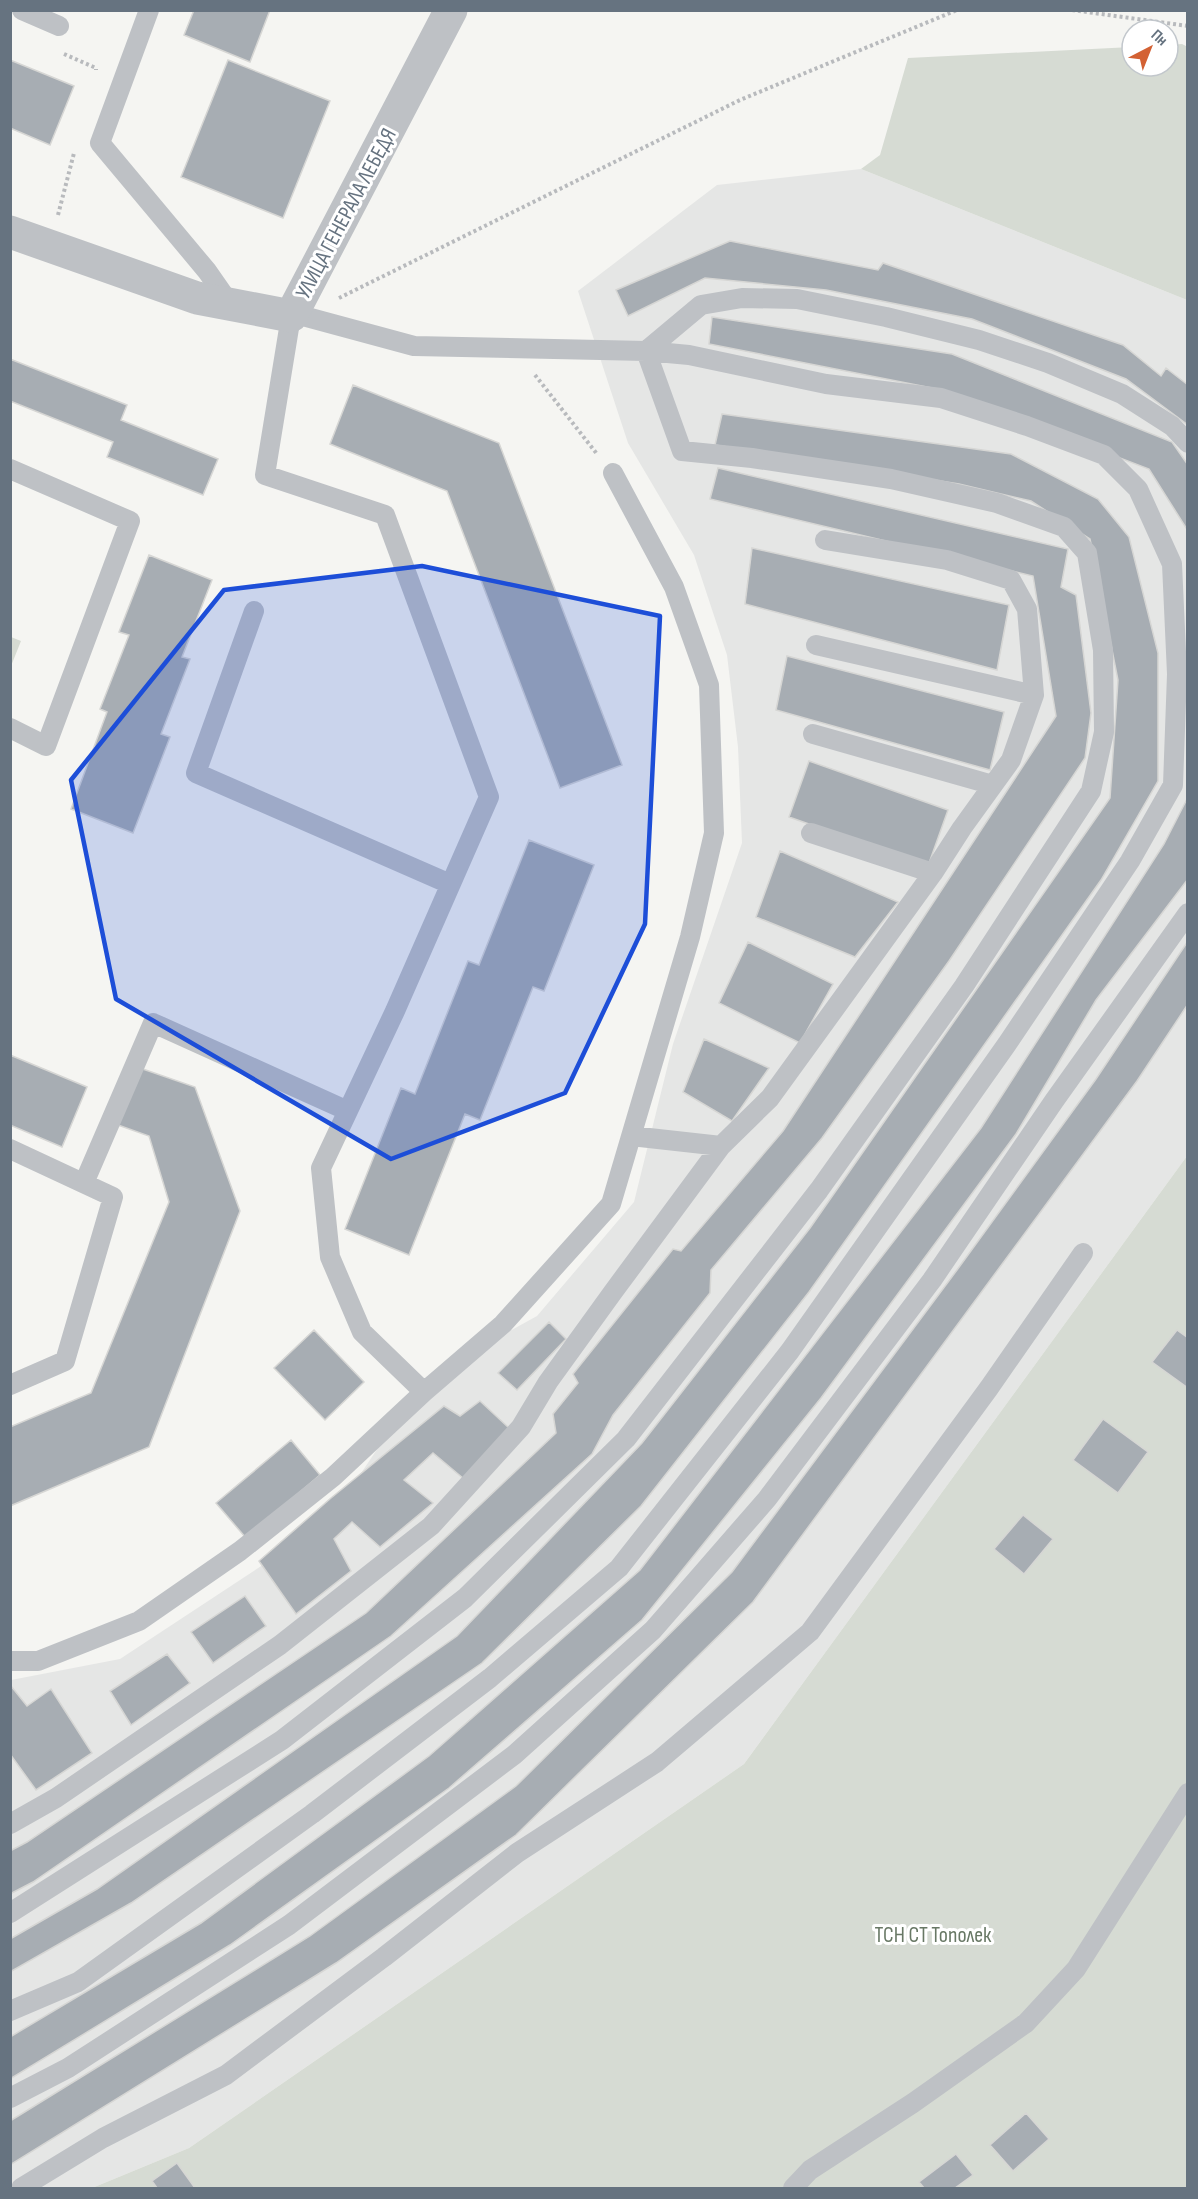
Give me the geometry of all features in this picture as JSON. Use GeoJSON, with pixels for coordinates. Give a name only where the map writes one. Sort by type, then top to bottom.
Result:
{"type":"FeatureCollection","features":[{"type":"Feature","properties":{"kind":"street","name":"УЛИЦА ГЕНЕРАЛА ЛЕБЕДЯ"},"geometry":{"type":"LineString","coordinates":[[10,232],[197,298],[291,316],[451,10]]}},
{"type":"Feature","properties":{"kind":"lane"},"geometry":{"type":"LineString","coordinates":[[22,10],[59,26]]}},
{"type":"Feature","properties":{"kind":"lane"},"geometry":{"type":"LineString","coordinates":[[149,10],[100,143],[207,270],[230,304]]}},
{"type":"Feature","properties":{"kind":"lane"},"geometry":{"type":"LineString","coordinates":[[646,351],[701,305],[742,298],[797,299],[886,317],[979,340],[1048,363],[1122,394],[1172,426],[1188,443]]}},
{"type":"Feature","properties":{"kind":"lane"},"geometry":{"type":"LineString","coordinates":[[423,1392],[362,1332],[330,1257],[321,1168],[395,1011],[489,797],[385,515],[265,475],[291,316],[303,316],[414,346],[646,351],[689,355],[826,384],[942,398],[1028,426],[1104,455],[1138,489],[1188,604]]}},
{"type":"Feature","properties":{"kind":"lane"},"geometry":{"type":"LineString","coordinates":[[10,1913],[282,1740],[465,1598],[626,1440],[819,1190],[964,986],[1091,791],[1104,732],[1103,650],[1087,553],[1064,527],[997,503],[891,479],[752,458],[682,451],[646,351]]}},
{"type":"Feature","properties":{"kind":"lane"},"geometry":{"type":"LineString","coordinates":[[10,469],[130,521],[46,746],[10,728]]}},
{"type":"Feature","properties":{"kind":"lane"},"geometry":{"type":"LineString","coordinates":[[10,1661],[38,1661],[139,1621],[240,1551],[324,1485],[423,1392],[503,1324],[611,1204],[690,937],[714,833],[709,686],[674,587],[613,473]]}},
{"type":"Feature","properties":{"kind":"lane"},"geometry":{"type":"LineString","coordinates":[[10,1824],[56,1798],[280,1645],[431,1526],[521,1427],[548,1382],[721,1146],[771,1098],[933,873],[1011,760],[1034,695],[1027,609],[1011,580],[948,560],[825,540]]}},
{"type":"Feature","properties":{"kind":"lane"},"geometry":{"type":"LineString","coordinates":[[10,2011],[78,1982],[312,1814],[490,1678],[619,1568],[790,1351],[960,1111],[1130,861],[1173,785],[1177,674],[1172,564]]}},
{"type":"Feature","properties":{"kind":"lane"},"geometry":{"type":"LineString","coordinates":[[254,611],[196,773],[450,884]]}},
{"type":"Feature","properties":{"kind":"lane"},"geometry":{"type":"LineString","coordinates":[[816,645],[1034,695]]}},
{"type":"Feature","properties":{"kind":"lane"},"geometry":{"type":"LineString","coordinates":[[813,734],[993,785]]}},
{"type":"Feature","properties":{"kind":"lane"},"geometry":{"type":"LineString","coordinates":[[811,833],[933,873]]}},
{"type":"Feature","properties":{"kind":"lane"},"geometry":{"type":"LineString","coordinates":[[10,2098],[68,2068],[289,1925],[514,1755],[653,1630],[767,1499],[932,1280],[1054,1101],[1188,913]]}},
{"type":"Feature","properties":{"kind":"lane"},"geometry":{"type":"LineString","coordinates":[[84,1184],[153,1023],[348,1112]]}},
{"type":"Feature","properties":{"kind":"lane"},"geometry":{"type":"LineString","coordinates":[[631,1136],[721,1146]]}},
{"type":"Feature","properties":{"kind":"lane"},"geometry":{"type":"LineString","coordinates":[[10,1149],[113,1197],[65,1361],[10,1386]]}},
{"type":"Feature","properties":{"kind":"lane"},"geometry":{"type":"LineString","coordinates":[[21,2188],[103,2138],[226,2075],[384,1957],[517,1853],[657,1762],[810,1632],[989,1388],[1083,1253]]}},
{"type":"Feature","properties":{"kind":"lane"},"geometry":{"type":"LineString","coordinates":[[793,2188],[810,2170],[913,2103],[1026,2022],[1076,1969],[1188,1793]]}},
{"type":"Feature","properties":{"kind":"path"},"geometry":{"type":"LineString","coordinates":[[291,316],[340,298],[740,100],[957,10]]}},
{"type":"Feature","properties":{"kind":"path"},"geometry":{"type":"LineString","coordinates":[[1072,10],[1188,26]]}},
{"type":"Feature","properties":{"kind":"path"},"geometry":{"type":"LineString","coordinates":[[53,50],[96,68],[93,79]]}},
{"type":"Feature","properties":{"kind":"path"},"geometry":{"type":"LineString","coordinates":[[50,246],[76,146]]}},
{"type":"Feature","properties":{"kind":"path"},"geometry":{"type":"LineString","coordinates":[[513,348],[613,473]]}},
{"type":"Feature","properties":{"kind":"highlighted area"},"geometry":{"type":"Polygon","coordinates":[[[422,566],[660,616],[645,924],[565,1093],[391,1159],[116,999],[71,780],[224,590],[422,566]]]}},
{"type":"Feature","properties":{"kind":"shaded area"},"geometry":{"type":"Polygon","coordinates":[[[861,169],[1187,300],[1187,1156],[744,1764],[189,2148],[92,2188],[11,2188],[11,1680],[120,1659],[328,1522],[426,1377],[537,1316],[634,1202],[673,1044],[742,843],[738,747],[727,655],[694,555],[628,443],[578,291],[717,185],[861,169]]]}},
{"type":"Feature","properties":{"kind":"green space"},"geometry":{"type":"Polygon","coordinates":[[[1180,44],[1188,47],[1187,300],[861,169],[880,155],[908,58],[1120,48],[1120,78],[1180,78],[1180,44]]]}},
{"type":"Feature","properties":{"kind":"green space"},"geometry":{"type":"Polygon","coordinates":[[[11,637],[21,641],[11,666],[11,637]]]}},
{"type":"Feature","properties":{"kind":"green space","name":"ТСН СТ Тополек"},"geometry":{"type":"Polygon","coordinates":[[[1187,1156],[1187,2188],[92,2188],[189,2148],[744,1764],[1187,1156]]]}},
{"type":"Feature","properties":{"kind":"building"},"geometry":{"type":"Polygon","coordinates":[[[194,10],[270,10],[250,62],[184,35],[194,10]]]}},
{"type":"Feature","properties":{"kind":"building"},"geometry":{"type":"Polygon","coordinates":[[[10,60],[74,86],[50,145],[10,128],[10,60]]]}},
{"type":"Feature","properties":{"kind":"building"},"geometry":{"type":"Polygon","coordinates":[[[228,60],[330,101],[283,218],[181,177],[228,60]]]}},
{"type":"Feature","properties":{"kind":"building"},"geometry":{"type":"Polygon","coordinates":[[[730,241],[878,270],[883,263],[1123,345],[1161,376],[1166,368],[1188,385],[1188,425],[1126,379],[972,319],[826,290],[705,278],[628,316],[616,290],[730,241]]]}},
{"type":"Feature","properties":{"kind":"building"},"geometry":{"type":"Polygon","coordinates":[[[712,317],[952,354],[1172,442],[1188,465],[1188,531],[1149,469],[942,390],[709,344],[712,317]]]}},
{"type":"Feature","properties":{"kind":"building"},"geometry":{"type":"Polygon","coordinates":[[[10,359],[127,405],[121,420],[218,459],[203,495],[107,457],[113,442],[10,401],[10,359]]]}},
{"type":"Feature","properties":{"kind":"building"},"geometry":{"type":"Polygon","coordinates":[[[353,385],[499,443],[622,765],[560,788],[447,491],[330,444],[353,385]]]}},
{"type":"Feature","properties":{"kind":"building"},"geometry":{"type":"Polygon","coordinates":[[[722,414],[1011,454],[1098,499],[1129,537],[1158,653],[1158,781],[1101,880],[809,1292],[641,1506],[482,1663],[131,1903],[10,1972],[10,1939],[97,1889],[457,1636],[642,1443],[810,1228],[1110,798],[1118,680],[1090,539],[1031,501],[959,484],[715,445],[722,414]]]}},
{"type":"Feature","properties":{"kind":"building"},"geometry":{"type":"Polygon","coordinates":[[[718,468],[1068,549],[1061,587],[1076,595],[1091,713],[1085,758],[949,961],[822,1138],[711,1270],[710,1293],[613,1415],[592,1454],[391,1636],[33,1882],[10,1894],[10,1851],[27,1842],[366,1613],[556,1433],[553,1414],[578,1383],[573,1374],[673,1249],[681,1251],[783,1131],[1056,716],[1033,576],[710,499],[718,468]]]}},
{"type":"Feature","properties":{"kind":"building"},"geometry":{"type":"Polygon","coordinates":[[[752,548],[1009,605],[997,670],[745,604],[752,548]]]}},
{"type":"Feature","properties":{"kind":"building"},"geometry":{"type":"Polygon","coordinates":[[[149,555],[212,580],[182,657],[190,659],[161,734],[170,737],[133,833],[71,809],[107,712],[100,709],[129,635],[119,632],[149,555]]]}},
{"type":"Feature","properties":{"kind":"building"},"geometry":{"type":"Polygon","coordinates":[[[787,656],[1004,712],[990,770],[776,710],[787,656]]]}},
{"type":"Feature","properties":{"kind":"building"},"geometry":{"type":"Polygon","coordinates":[[[809,761],[948,810],[928,866],[789,817],[809,761]]]}},
{"type":"Feature","properties":{"kind":"building"},"geometry":{"type":"Polygon","coordinates":[[[1188,797],[1188,879],[1096,1000],[1016,1134],[821,1398],[642,1620],[449,1788],[230,1945],[10,2079],[10,2037],[201,1923],[429,1756],[640,1570],[981,1128],[1164,844],[1188,797]]]}},
{"type":"Feature","properties":{"kind":"building"},"geometry":{"type":"Polygon","coordinates":[[[529,840],[594,865],[544,991],[533,987],[480,1120],[465,1114],[409,1255],[345,1229],[401,1088],[415,1094],[468,961],[479,965],[529,840]]]}},
{"type":"Feature","properties":{"kind":"building"},"geometry":{"type":"Polygon","coordinates":[[[780,851],[898,902],[855,957],[756,917],[780,851]]]}},
{"type":"Feature","properties":{"kind":"building"},"geometry":{"type":"Polygon","coordinates":[[[1188,941],[1188,1004],[1137,1081],[753,1602],[516,1835],[336,1963],[10,2165],[10,2121],[310,1936],[516,1786],[732,1572],[1096,1079],[1188,941]]]}},
{"type":"Feature","properties":{"kind":"building"},"geometry":{"type":"Polygon","coordinates":[[[748,942],[833,984],[800,1043],[719,1003],[748,942]]]}},
{"type":"Feature","properties":{"kind":"building"},"geometry":{"type":"Polygon","coordinates":[[[704,1039],[769,1068],[732,1121],[683,1092],[704,1039]]]}},
{"type":"Feature","properties":{"kind":"building"},"geometry":{"type":"Polygon","coordinates":[[[10,1055],[87,1087],[62,1147],[10,1125],[10,1055]]]}},
{"type":"Feature","properties":{"kind":"building"},"geometry":{"type":"Polygon","coordinates":[[[137,1067],[195,1087],[240,1211],[149,1447],[10,1506],[10,1427],[91,1393],[169,1202],[149,1136],[118,1125],[137,1067]]]}},
{"type":"Feature","properties":{"kind":"building"},"geometry":{"type":"Polygon","coordinates":[[[549,1322],[566,1339],[517,1390],[498,1373],[549,1322]]]}},
{"type":"Feature","properties":{"kind":"building"},"geometry":{"type":"Polygon","coordinates":[[[314,1330],[364,1382],[325,1420],[274,1368],[314,1330]]]}},
{"type":"Feature","properties":{"kind":"building"},"geometry":{"type":"Polygon","coordinates":[[[1177,1330],[1188,1338],[1188,1388],[1152,1362],[1177,1330]]]}},
{"type":"Feature","properties":{"kind":"building"},"geometry":{"type":"Polygon","coordinates":[[[480,1401],[509,1428],[464,1479],[433,1453],[404,1480],[433,1503],[380,1547],[352,1522],[334,1539],[351,1571],[296,1614],[259,1561],[331,1498],[444,1406],[460,1416],[480,1401]]]}},
{"type":"Feature","properties":{"kind":"building"},"geometry":{"type":"Polygon","coordinates":[[[1103,1419],[1148,1452],[1118,1493],[1073,1460],[1103,1419]]]}},
{"type":"Feature","properties":{"kind":"building"},"geometry":{"type":"Polygon","coordinates":[[[291,1440],[320,1475],[246,1538],[216,1503],[291,1440]]]}},
{"type":"Feature","properties":{"kind":"building"},"geometry":{"type":"Polygon","coordinates":[[[1023,1515],[1053,1539],[1024,1574],[994,1549],[1023,1515]]]}},
{"type":"Feature","properties":{"kind":"building"},"geometry":{"type":"Polygon","coordinates":[[[245,1596],[266,1626],[213,1663],[191,1632],[245,1596]]]}},
{"type":"Feature","properties":{"kind":"building"},"geometry":{"type":"Polygon","coordinates":[[[167,1654],[190,1683],[131,1725],[110,1691],[167,1654]]]}},
{"type":"Feature","properties":{"kind":"building"},"geometry":{"type":"Polygon","coordinates":[[[11,1686],[27,1706],[51,1689],[92,1753],[36,1790],[10,1754],[11,1686]]]}},
{"type":"Feature","properties":{"kind":"building"},"geometry":{"type":"Polygon","coordinates":[[[1026,2113],[1049,2139],[1013,2171],[990,2145],[1026,2113]]]}},
{"type":"Feature","properties":{"kind":"building"},"geometry":{"type":"Polygon","coordinates":[[[956,2154],[973,2175],[955,2188],[924,2188],[919,2182],[956,2154]]]}},
{"type":"Feature","properties":{"kind":"building"},"geometry":{"type":"Polygon","coordinates":[[[177,2163],[195,2188],[157,2188],[152,2181],[177,2163]]]}}]}
